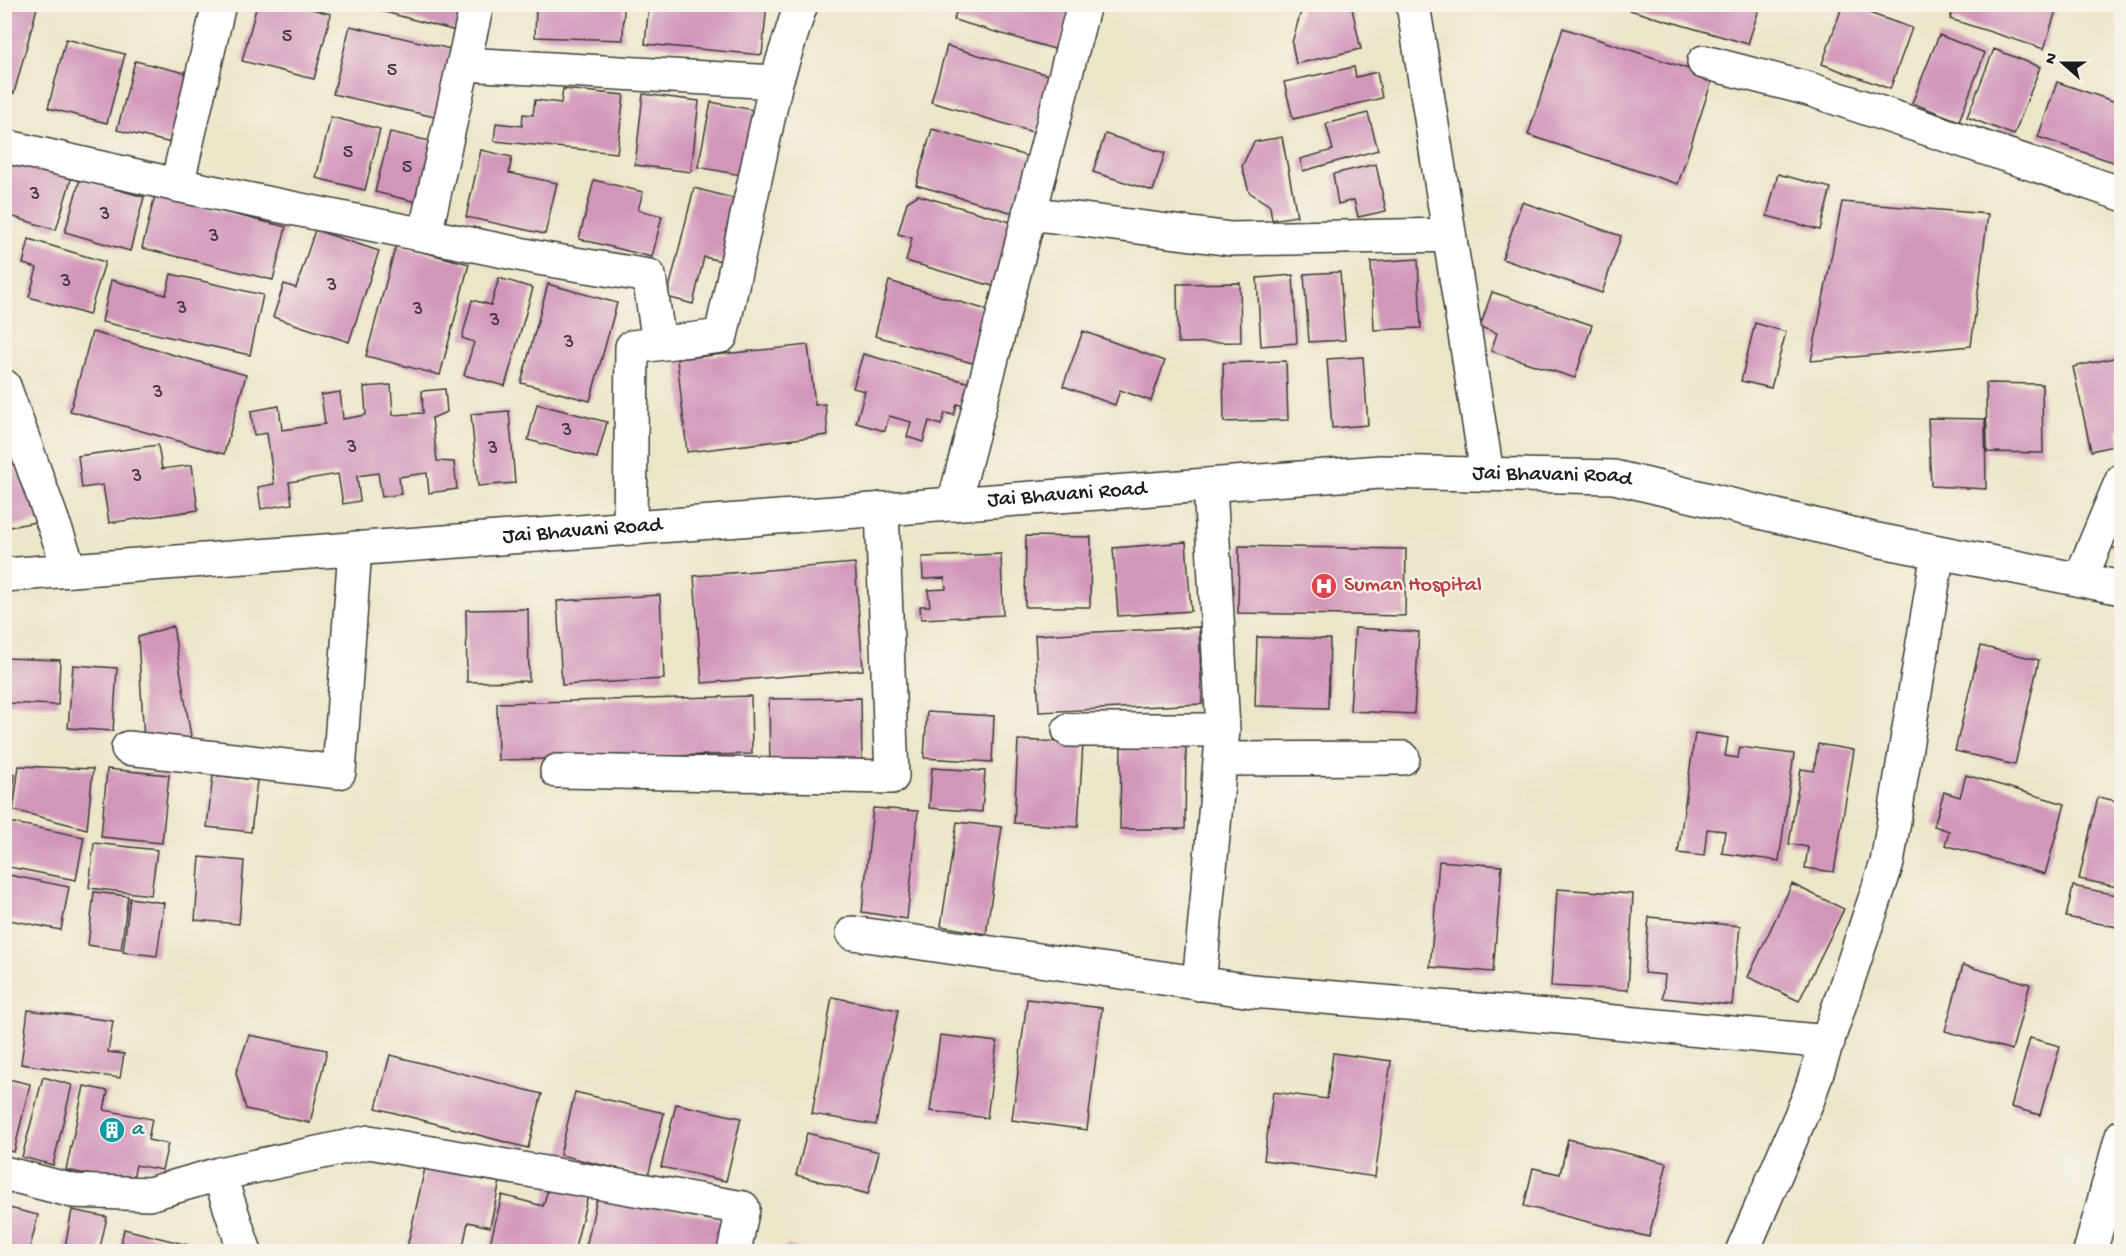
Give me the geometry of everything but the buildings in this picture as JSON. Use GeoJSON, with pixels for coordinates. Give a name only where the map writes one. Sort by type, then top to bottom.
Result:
{"type":"FeatureCollection","features":[{"type":"Feature","properties":{"kind":"street"},"geometry":{"type":"LineString","coordinates":[[177,186],[219,4]]}},
{"type":"Feature","properties":{"kind":"street"},"geometry":{"type":"LineString","coordinates":[[425,234],[477,4]]}},
{"type":"Feature","properties":{"kind":"street"},"geometry":{"type":"LineString","coordinates":[[630,528],[632,347],[721,336],[776,82],[801,4]]}},
{"type":"Feature","properties":{"kind":"street"},"geometry":{"type":"LineString","coordinates":[[954,504],[1084,4]]}},
{"type":"Feature","properties":{"kind":"street"},"geometry":{"type":"LineString","coordinates":[[1413,4],[1486,474]]}},
{"type":"Feature","properties":{"kind":"street"},"geometry":{"type":"LineString","coordinates":[[1704,62],[1809,89],[2121,194]]}},
{"type":"Feature","properties":{"kind":"street"},"geometry":{"type":"LineString","coordinates":[[464,64],[776,82]]}},
{"type":"Feature","properties":{"kind":"street"},"geometry":{"type":"LineString","coordinates":[[4,146],[177,186],[544,259],[649,276],[659,343]]}},
{"type":"Feature","properties":{"kind":"street"},"geometry":{"type":"LineString","coordinates":[[1029,213],[1231,239],[1449,235]]}},
{"type":"Feature","properties":{"kind":"street"},"geometry":{"type":"LineString","coordinates":[[4,386],[70,570]]}},
{"type":"Feature","properties":{"kind":"street","name":"Jai Bhavani Road"},"geometry":{"type":"LineString","coordinates":[[4,575],[1380,472],[1614,477],[1877,540],[2121,588]]}},
{"type":"Feature","properties":{"kind":"street"},"geometry":{"type":"LineString","coordinates":[[2080,580],[2121,480]]}},
{"type":"Feature","properties":{"kind":"street"},"geometry":{"type":"LineString","coordinates":[[1199,984],[1222,745],[1210,485]]}},
{"type":"Feature","properties":{"kind":"street"},"geometry":{"type":"LineString","coordinates":[[557,771],[892,777],[882,509]]}},
{"type":"Feature","properties":{"kind":"street"},"geometry":{"type":"LineString","coordinates":[[128,748],[339,772],[355,548]]}},
{"type":"Feature","properties":{"kind":"street"},"geometry":{"type":"LineString","coordinates":[[1742,1251],[1808,1100],[1887,862],[1938,552]]}},
{"type":"Feature","properties":{"kind":"street"},"geometry":{"type":"LineString","coordinates":[[1069,730],[1222,745],[1403,758]]}},
{"type":"Feature","properties":{"kind":"street"},"geometry":{"type":"LineString","coordinates":[[853,933],[1252,991],[1827,1042]]}},
{"type":"Feature","properties":{"kind":"street"},"geometry":{"type":"LineString","coordinates":[[2090,1251],[2121,1136]]}},
{"type":"Feature","properties":{"kind":"street"},"geometry":{"type":"LineString","coordinates":[[4,1173],[73,1191],[149,1194],[219,1174],[369,1142],[743,1208],[734,1251]]}},
{"type":"Feature","properties":{"kind":"street"},"geometry":{"type":"LineString","coordinates":[[219,1174],[245,1251]]}},
{"type":"Feature","properties":{"kind":"place","name":"Suman Hospital"},"geometry":{"type":"Point","coordinates":[1324,586]}},
{"type":"Feature","properties":{"kind":"place","name":"a"},"geometry":{"type":"Point","coordinates":[112,1130]}}]}
